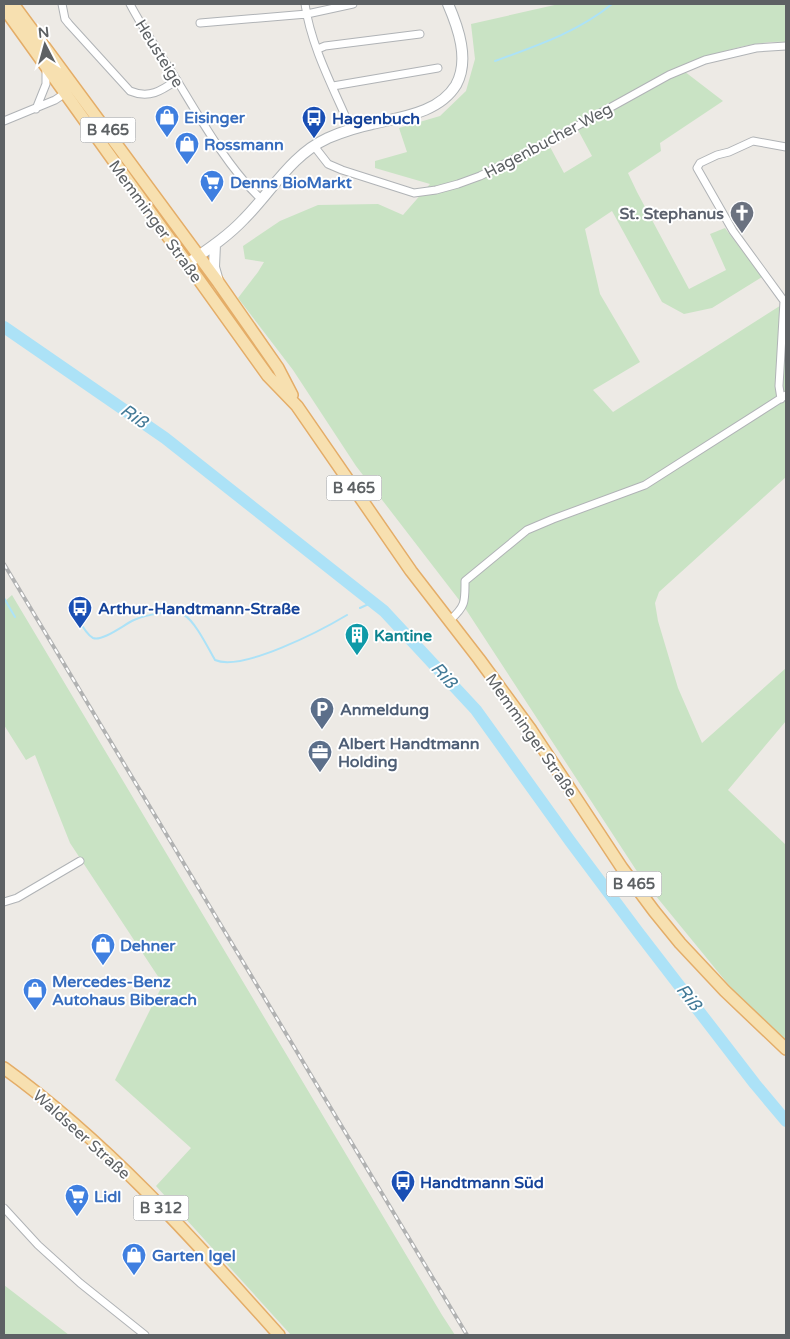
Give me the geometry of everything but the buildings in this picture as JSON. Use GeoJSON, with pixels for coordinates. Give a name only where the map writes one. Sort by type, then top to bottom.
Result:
{"type":"FeatureCollection","features":[{"type":"Feature","properties":{"kind":"main road","name":"Memminger Straße"},"geometry":{"type":"LineString","coordinates":[[14,4],[218,282],[278,368],[297,406],[411,571],[450,620],[531,730],[617,860],[654,911],[680,943],[725,991],[786,1049]]}},
{"type":"Feature","properties":{"kind":"main road","name":"Memminger Straße"},"geometry":{"type":"LineString","coordinates":[[4,8],[268,376],[297,406]]}},
{"type":"Feature","properties":{"kind":"main road","name":"Waldseer Straße"},"geometry":{"type":"LineString","coordinates":[[4,1068],[34,1090],[117,1162],[279,1335]]}},
{"type":"Feature","properties":{"kind":"street"},"geometry":{"type":"LineString","coordinates":[[62,4],[65,19],[130,91],[144,95],[155,94],[177,80]]}},
{"type":"Feature","properties":{"kind":"street","name":"Heusteige"},"geometry":{"type":"LineString","coordinates":[[130,4],[158,52],[229,160],[261,200]]}},
{"type":"Feature","properties":{"kind":"street"},"geometry":{"type":"LineString","coordinates":[[305,4],[318,49],[351,129]]}},
{"type":"Feature","properties":{"kind":"street"},"geometry":{"type":"LineString","coordinates":[[200,23],[307,14],[353,4]]}},
{"type":"Feature","properties":{"kind":"street"},"geometry":{"type":"LineString","coordinates":[[188,264],[245,219],[288,167],[314,146],[351,129],[408,116],[427,109],[445,97],[456,84],[462,60],[457,25],[448,4]]}},
{"type":"Feature","properties":{"kind":"street"},"geometry":{"type":"LineString","coordinates":[[318,49],[325,46],[420,34]]}},
{"type":"Feature","properties":{"kind":"street","name":"Hagenbucher Weg"},"geometry":{"type":"LineString","coordinates":[[314,146],[328,164],[342,170],[414,193],[436,190],[458,184],[497,168],[687,67],[705,60],[756,48],[786,46]]}},
{"type":"Feature","properties":{"kind":"street"},"geometry":{"type":"LineString","coordinates":[[36,108],[46,84],[45,65]]}},
{"type":"Feature","properties":{"kind":"street"},"geometry":{"type":"LineString","coordinates":[[333,86],[438,68]]}},
{"type":"Feature","properties":{"kind":"street"},"geometry":{"type":"LineString","coordinates":[[4,120],[54,100],[75,86]]}},
{"type":"Feature","properties":{"kind":"street"},"geometry":{"type":"LineString","coordinates":[[450,620],[462,608],[465,600],[465,581],[527,530],[553,518],[644,485],[784,397],[779,386],[785,301],[733,231],[697,168],[700,163],[753,141],[786,147]]}},
{"type":"Feature","properties":{"kind":"street"},"geometry":{"type":"LineString","coordinates":[[215,244],[214,268],[218,282]]}},
{"type":"Feature","properties":{"kind":"street"},"geometry":{"type":"LineString","coordinates":[[4,902],[17,898],[80,861]]}},
{"type":"Feature","properties":{"kind":"street"},"geometry":{"type":"LineString","coordinates":[[4,1208],[74,1278],[146,1335]]}},
{"type":"Feature","properties":{"kind":"green space"},"geometry":{"type":"Polygon","coordinates":[[[559,4],[786,4],[786,42],[759,43],[732,49],[680,68],[723,101],[660,143],[661,151],[628,173],[689,289],[726,270],[710,234],[725,228],[762,277],[712,308],[684,314],[662,302],[612,211],[585,229],[600,294],[640,362],[593,390],[613,412],[786,302],[786,477],[659,592],[655,603],[658,621],[678,688],[702,743],[786,668],[786,721],[728,790],[786,845],[786,1041],[741,1000],[642,879],[463,605],[356,466],[293,370],[238,298],[264,262],[245,259],[243,246],[280,221],[318,205],[378,204],[403,215],[430,184],[375,168],[375,161],[407,152],[399,128],[440,116],[466,91],[475,59],[471,24],[559,4]],[[578,130],[549,145],[564,173],[592,156],[578,130]]]}},
{"type":"Feature","properties":{"kind":"green space"},"geometry":{"type":"Polygon","coordinates":[[[12,595],[455,1335],[291,1335],[156,1186],[191,1148],[115,1080],[163,984],[70,843],[35,755],[26,760],[4,725],[4,602],[12,595]]]}},
{"type":"Feature","properties":{"kind":"green space"},"geometry":{"type":"Polygon","coordinates":[[[4,1285],[69,1335],[4,1335],[4,1285]]]}},
{"type":"Feature","properties":{"kind":"waterway"},"geometry":{"type":"LineString","coordinates":[[495,61],[541,44],[571,30],[585,23],[612,4]]}},
{"type":"Feature","properties":{"kind":"waterway","name":"Riß"},"geometry":{"type":"LineString","coordinates":[[4,327],[165,438],[384,611],[476,710],[638,932],[755,1084],[786,1121]]}},
{"type":"Feature","properties":{"kind":"waterway"},"geometry":{"type":"LineString","coordinates":[[4,598],[15,617]]}},
{"type":"Feature","properties":{"kind":"waterway"},"geometry":{"type":"LineString","coordinates":[[360,608],[373,602]]}},
{"type":"Feature","properties":{"kind":"waterway"},"geometry":{"type":"LineString","coordinates":[[75,613],[87,633],[97,639],[139,618],[159,613],[179,613],[188,618],[192,623],[215,660],[227,662],[244,660],[282,648],[347,615]]}},
{"type":"Feature","properties":{"kind":"railway"},"geometry":{"type":"LineString","coordinates":[[4,564],[467,1335]]}},
{"type":"Feature","properties":{"kind":"place","name":"Eisinger"},"geometry":{"type":"Point","coordinates":[167,138]}},
{"type":"Feature","properties":{"kind":"place","name":"Hagenbuch"},"geometry":{"type":"Point","coordinates":[314,139]}},
{"type":"Feature","properties":{"kind":"place","name":"Rossmann"},"geometry":{"type":"Point","coordinates":[187,165]}},
{"type":"Feature","properties":{"kind":"place","name":"Denns BioMarkt"},"geometry":{"type":"Point","coordinates":[212,203]}},
{"type":"Feature","properties":{"kind":"place","name":"St. Stephanus"},"geometry":{"type":"Point","coordinates":[742,234]}},
{"type":"Feature","properties":{"kind":"place","name":"Arthur-Handtmann-Straße"},"geometry":{"type":"Point","coordinates":[80,629]}},
{"type":"Feature","properties":{"kind":"place","name":"Kantine"},"geometry":{"type":"Point","coordinates":[357,656]}},
{"type":"Feature","properties":{"kind":"place","name":"Anmeldung"},"geometry":{"type":"Point","coordinates":[322,730]}},
{"type":"Feature","properties":{"kind":"place","name":"Albert Handtmann Holding"},"geometry":{"type":"Point","coordinates":[320,773]}},
{"type":"Feature","properties":{"kind":"place","name":"Dehner"},"geometry":{"type":"Point","coordinates":[103,966]}},
{"type":"Feature","properties":{"kind":"place","name":"Mercedes-Benz Autohaus Biberach"},"geometry":{"type":"Point","coordinates":[35,1011]}},
{"type":"Feature","properties":{"kind":"place","name":"Handtmann Süd"},"geometry":{"type":"Point","coordinates":[403,1203]}},
{"type":"Feature","properties":{"kind":"place","name":"Lidl"},"geometry":{"type":"Point","coordinates":[77,1217]}},
{"type":"Feature","properties":{"kind":"place","name":"Garten Igel"},"geometry":{"type":"Point","coordinates":[134,1276]}}]}
